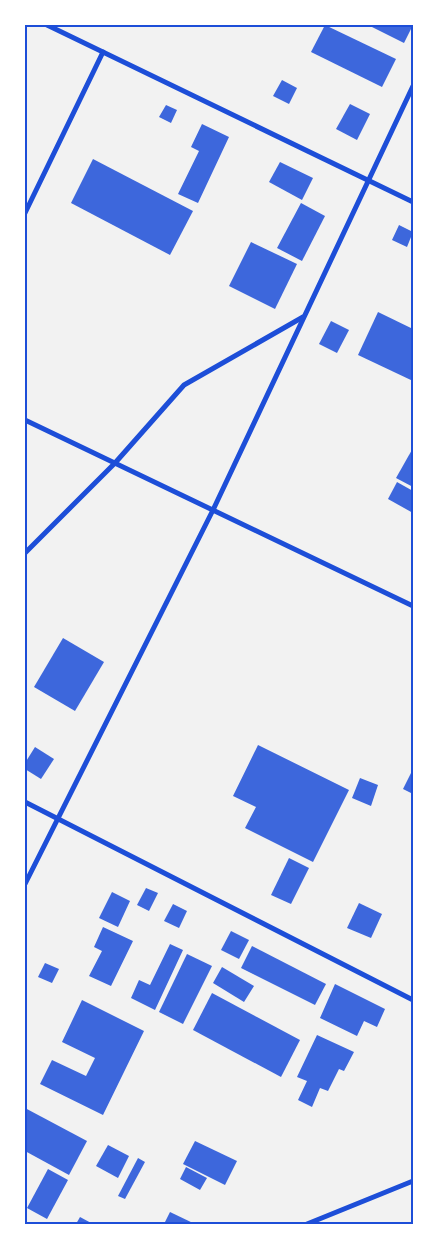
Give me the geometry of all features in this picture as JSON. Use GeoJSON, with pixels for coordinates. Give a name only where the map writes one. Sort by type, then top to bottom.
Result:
{"type":"FeatureCollection","features":[{"type":"Feature","properties":{"kind":"street"},"geometry":{"type":"LineString","coordinates":[[47,25],[413,202]]}},
{"type":"Feature","properties":{"kind":"street"},"geometry":{"type":"LineString","coordinates":[[25,213],[102,52]]}},
{"type":"Feature","properties":{"kind":"street"},"geometry":{"type":"LineString","coordinates":[[25,884],[213,510],[413,86]]}},
{"type":"Feature","properties":{"kind":"street"},"geometry":{"type":"LineString","coordinates":[[25,554],[114,462],[184,385],[304,317]]}},
{"type":"Feature","properties":{"kind":"street"},"geometry":{"type":"LineString","coordinates":[[25,420],[413,606]]}},
{"type":"Feature","properties":{"kind":"street"},"geometry":{"type":"LineString","coordinates":[[25,802],[413,1000]]}},
{"type":"Feature","properties":{"kind":"street"},"geometry":{"type":"LineString","coordinates":[[307,1224],[413,1181]]}},
{"type":"Feature","properties":{"kind":"building"},"geometry":{"type":"Polygon","coordinates":[[[325,25],[396,59],[382,87],[311,52],[325,25]]]}},
{"type":"Feature","properties":{"kind":"building"},"geometry":{"type":"Polygon","coordinates":[[[368,25],[413,25],[404,43],[368,25]]]}},
{"type":"Feature","properties":{"kind":"building"},"geometry":{"type":"Polygon","coordinates":[[[282,80],[297,88],[289,104],[273,96],[282,80]]]}},
{"type":"Feature","properties":{"kind":"building"},"geometry":{"type":"Polygon","coordinates":[[[350,104],[370,114],[357,140],[336,129],[350,104]]]}},
{"type":"Feature","properties":{"kind":"building"},"geometry":{"type":"Polygon","coordinates":[[[166,105],[177,110],[171,123],[159,117],[166,105]]]}},
{"type":"Feature","properties":{"kind":"building"},"geometry":{"type":"Polygon","coordinates":[[[202,124],[229,137],[198,203],[178,194],[199,151],[191,147],[202,124]]]}},
{"type":"Feature","properties":{"kind":"building"},"geometry":{"type":"Polygon","coordinates":[[[93,159],[193,211],[170,255],[71,203],[93,159]]]}},
{"type":"Feature","properties":{"kind":"building"},"geometry":{"type":"Polygon","coordinates":[[[280,162],[313,178],[302,200],[269,182],[280,162]]]}},
{"type":"Feature","properties":{"kind":"building"},"geometry":{"type":"Polygon","coordinates":[[[301,203],[325,216],[302,261],[277,248],[301,203]]]}},
{"type":"Feature","properties":{"kind":"building"},"geometry":{"type":"Polygon","coordinates":[[[399,225],[413,232],[407,247],[392,240],[399,225]]]}},
{"type":"Feature","properties":{"kind":"building"},"geometry":{"type":"Polygon","coordinates":[[[251,242],[297,264],[275,309],[229,286],[251,242]]]}},
{"type":"Feature","properties":{"kind":"building"},"geometry":{"type":"Polygon","coordinates":[[[378,312],[413,329],[413,381],[358,355],[378,312]]]}},
{"type":"Feature","properties":{"kind":"building"},"geometry":{"type":"Polygon","coordinates":[[[331,321],[349,330],[337,353],[319,344],[331,321]]]}},
{"type":"Feature","properties":{"kind":"building"},"geometry":{"type":"Polygon","coordinates":[[[413,448],[413,487],[396,478],[413,448]]]}},
{"type":"Feature","properties":{"kind":"building"},"geometry":{"type":"Polygon","coordinates":[[[397,482],[413,491],[413,513],[388,499],[397,482]]]}},
{"type":"Feature","properties":{"kind":"building"},"geometry":{"type":"Polygon","coordinates":[[[63,638],[104,662],[75,711],[34,687],[63,638]]]}},
{"type":"Feature","properties":{"kind":"building"},"geometry":{"type":"Polygon","coordinates":[[[258,745],[349,790],[313,862],[245,828],[256,807],[233,796],[258,745]]]}},
{"type":"Feature","properties":{"kind":"building"},"geometry":{"type":"Polygon","coordinates":[[[35,747],[54,759],[41,779],[25,769],[25,763],[35,747]]]}},
{"type":"Feature","properties":{"kind":"building"},"geometry":{"type":"Polygon","coordinates":[[[413,769],[413,794],[403,789],[413,769]]]}},
{"type":"Feature","properties":{"kind":"building"},"geometry":{"type":"Polygon","coordinates":[[[360,778],[378,785],[371,806],[352,798],[360,778]]]}},
{"type":"Feature","properties":{"kind":"building"},"geometry":{"type":"Polygon","coordinates":[[[289,858],[309,868],[291,904],[271,895],[289,858]]]}},
{"type":"Feature","properties":{"kind":"building"},"geometry":{"type":"Polygon","coordinates":[[[146,888],[158,893],[149,911],[137,905],[146,888]]]}},
{"type":"Feature","properties":{"kind":"building"},"geometry":{"type":"Polygon","coordinates":[[[112,892],[130,901],[118,927],[99,918],[112,892]]]}},
{"type":"Feature","properties":{"kind":"building"},"geometry":{"type":"Polygon","coordinates":[[[359,903],[382,914],[371,938],[347,928],[359,903]]]}},
{"type":"Feature","properties":{"kind":"building"},"geometry":{"type":"Polygon","coordinates":[[[173,904],[187,911],[179,928],[164,921],[173,904]]]}},
{"type":"Feature","properties":{"kind":"building"},"geometry":{"type":"Polygon","coordinates":[[[103,927],[133,941],[111,986],[89,976],[102,951],[94,947],[103,927]]]}},
{"type":"Feature","properties":{"kind":"building"},"geometry":{"type":"Polygon","coordinates":[[[231,931],[249,940],[239,959],[221,950],[231,931]]]}},
{"type":"Feature","properties":{"kind":"building"},"geometry":{"type":"Polygon","coordinates":[[[170,944],[183,950],[155,1010],[131,998],[139,980],[150,985],[170,944]]]}},
{"type":"Feature","properties":{"kind":"building"},"geometry":{"type":"Polygon","coordinates":[[[252,946],[326,984],[315,1005],[241,968],[252,946]]]}},
{"type":"Feature","properties":{"kind":"building"},"geometry":{"type":"Polygon","coordinates":[[[187,954],[212,966],[183,1024],[159,1012],[187,954]]]}},
{"type":"Feature","properties":{"kind":"building"},"geometry":{"type":"Polygon","coordinates":[[[45,963],[59,969],[52,983],[38,977],[45,963]]]}},
{"type":"Feature","properties":{"kind":"building"},"geometry":{"type":"Polygon","coordinates":[[[222,967],[254,986],[244,1002],[213,983],[222,967]]]}},
{"type":"Feature","properties":{"kind":"building"},"geometry":{"type":"Polygon","coordinates":[[[335,984],[385,1009],[377,1027],[364,1021],[357,1036],[320,1018],[335,984]]]}},
{"type":"Feature","properties":{"kind":"building"},"geometry":{"type":"Polygon","coordinates":[[[212,993],[300,1040],[281,1077],[193,1030],[212,993]]]}},
{"type":"Feature","properties":{"kind":"building"},"geometry":{"type":"Polygon","coordinates":[[[82,1000],[144,1031],[103,1115],[40,1084],[52,1060],[86,1076],[95,1058],[62,1042],[82,1000]]]}},
{"type":"Feature","properties":{"kind":"building"},"geometry":{"type":"Polygon","coordinates":[[[317,1035],[354,1052],[344,1071],[339,1069],[328,1091],[320,1088],[312,1107],[298,1100],[307,1081],[297,1077],[317,1035]]]}},
{"type":"Feature","properties":{"kind":"building"},"geometry":{"type":"Polygon","coordinates":[[[25,1108],[87,1141],[69,1175],[25,1151],[25,1108]]]}},
{"type":"Feature","properties":{"kind":"building"},"geometry":{"type":"Polygon","coordinates":[[[195,1141],[237,1161],[225,1185],[183,1164],[195,1141]]]}},
{"type":"Feature","properties":{"kind":"building"},"geometry":{"type":"Polygon","coordinates":[[[108,1145],[129,1156],[118,1178],[96,1166],[108,1145]]]}},
{"type":"Feature","properties":{"kind":"building"},"geometry":{"type":"Polygon","coordinates":[[[138,1158],[145,1162],[125,1199],[118,1196],[138,1158]]]}},
{"type":"Feature","properties":{"kind":"building"},"geometry":{"type":"Polygon","coordinates":[[[186,1167],[207,1178],[200,1190],[180,1179],[186,1167]]]}},
{"type":"Feature","properties":{"kind":"building"},"geometry":{"type":"Polygon","coordinates":[[[48,1169],[68,1180],[47,1219],[27,1208],[48,1169]]]}},
{"type":"Feature","properties":{"kind":"building"},"geometry":{"type":"Polygon","coordinates":[[[170,1212],[195,1224],[164,1224],[170,1212]]]}},
{"type":"Feature","properties":{"kind":"building"},"geometry":{"type":"Polygon","coordinates":[[[80,1217],[93,1224],[76,1224],[80,1217]]]}}]}
